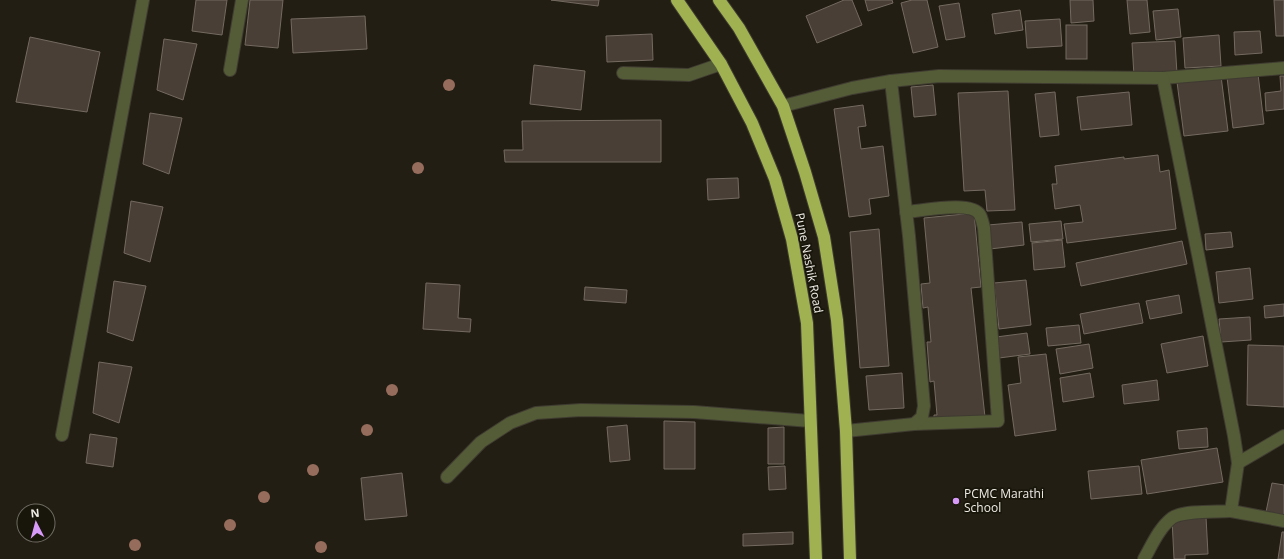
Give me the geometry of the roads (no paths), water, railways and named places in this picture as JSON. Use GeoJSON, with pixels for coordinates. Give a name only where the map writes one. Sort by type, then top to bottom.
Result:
{"type":"FeatureCollection","features":[{"type":"Feature","properties":{"kind":"highway","name":"Pune Nashik Road"},"geometry":{"type":"LineString","coordinates":[[677,0],[721,64],[752,123],[775,179],[792,239],[807,323],[816,559]]}},
{"type":"Feature","properties":{"kind":"highway","name":"Pune Nashik Road"},"geometry":{"type":"LineString","coordinates":[[719,0],[739,28],[783,106],[824,236],[837,320],[846,431],[850,559]]}},
{"type":"Feature","properties":{"kind":"street"},"geometry":{"type":"LineString","coordinates":[[62,435],[142,0]]}},
{"type":"Feature","properties":{"kind":"street"},"geometry":{"type":"LineString","coordinates":[[230,70],[242,0]]}},
{"type":"Feature","properties":{"kind":"street"},"geometry":{"type":"LineString","coordinates":[[623,74],[689,75],[721,64]]}},
{"type":"Feature","properties":{"kind":"street"},"geometry":{"type":"LineString","coordinates":[[783,106],[852,88],[891,81],[939,76],[1163,78],[1284,68]]}},
{"type":"Feature","properties":{"kind":"street"},"geometry":{"type":"LineString","coordinates":[[1163,78],[1234,436],[1238,463],[1231,511]]}},
{"type":"Feature","properties":{"kind":"street"},"geometry":{"type":"LineString","coordinates":[[891,81],[906,212],[924,406],[922,417],[914,424]]}},
{"type":"Feature","properties":{"kind":"street"},"geometry":{"type":"LineString","coordinates":[[846,431],[914,424],[998,421],[984,228],[980,215],[973,210],[961,207],[906,212]]}},
{"type":"Feature","properties":{"kind":"street"},"geometry":{"type":"LineString","coordinates":[[447,477],[481,442],[510,424],[536,413],[581,410],[694,412],[810,421]]}},
{"type":"Feature","properties":{"kind":"street"},"geometry":{"type":"LineString","coordinates":[[1238,463],[1284,436]]}},
{"type":"Feature","properties":{"kind":"street"},"geometry":{"type":"LineString","coordinates":[[1144,559],[1160,531],[1173,517],[1192,513],[1231,511],[1284,521]]}},
{"type":"Feature","properties":{"kind":"place","name":"PCMC Marathi School"},"geometry":{"type":"Point","coordinates":[956,501]}}]}
